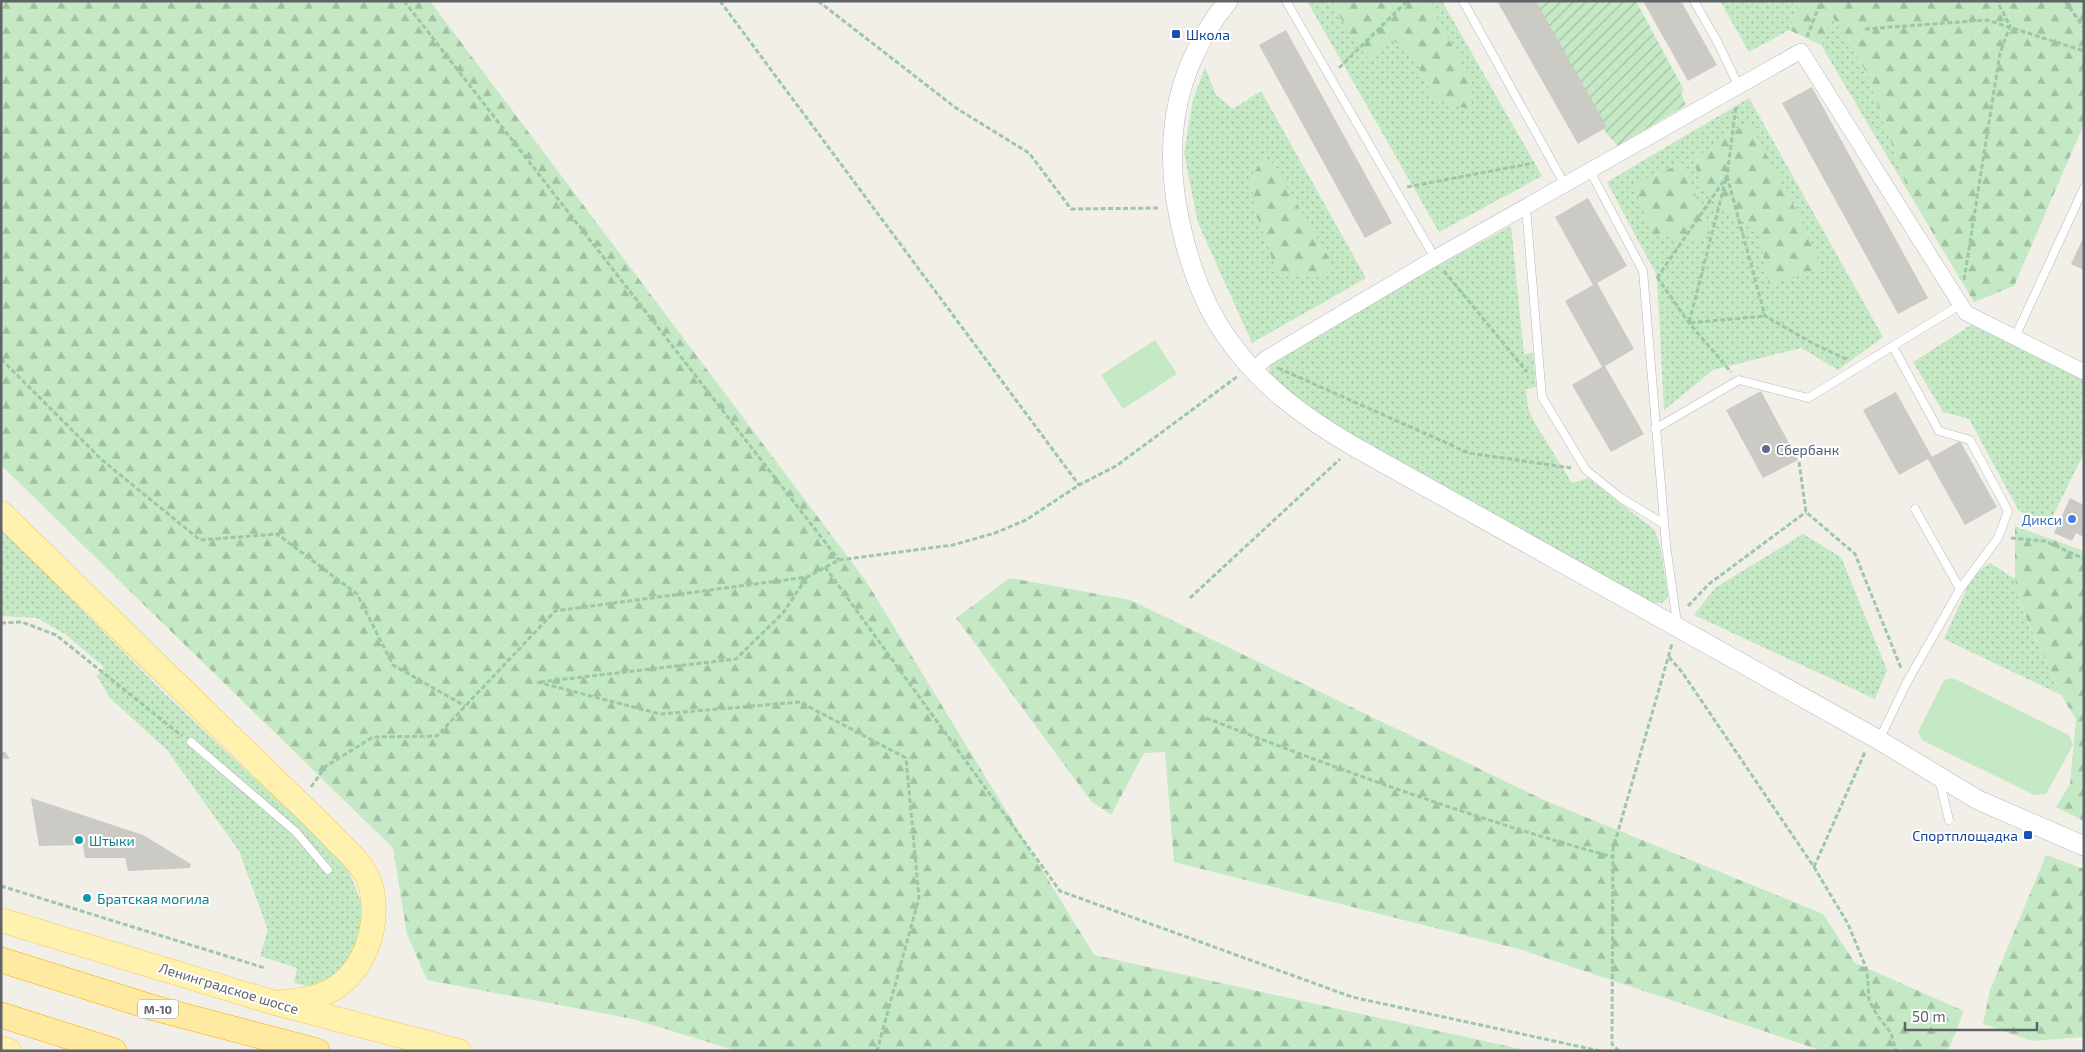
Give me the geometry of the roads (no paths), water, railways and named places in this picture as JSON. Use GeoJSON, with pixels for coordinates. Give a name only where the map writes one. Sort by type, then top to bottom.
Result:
{"type":"FeatureCollection","features":[{"type":"Feature","properties":{"kind":"highway","name":"М-10"},"geometry":{"type":"LineString","coordinates":[[1,960],[154,1008],[317,1051]]}},
{"type":"Feature","properties":{"kind":"highway"},"geometry":{"type":"LineString","coordinates":[[1,1015],[114,1051]]}},
{"type":"Feature","properties":{"kind":"main road"},"geometry":{"type":"LineString","coordinates":[[1,513],[303,815],[354,858],[367,876],[373,893],[372,931],[363,957],[349,976],[331,991],[307,999],[275,1003]]}},
{"type":"Feature","properties":{"kind":"main road","name":"Ленинградское шоссе"},"geometry":{"type":"LineString","coordinates":[[1,920],[275,1003],[459,1051]]}},
{"type":"Feature","properties":{"kind":"main road"},"geometry":{"type":"LineString","coordinates":[[1,1048],[9,1051]]}},
{"type":"Feature","properties":{"kind":"street"},"geometry":{"type":"LineString","coordinates":[[1228,1],[1197,46],[1177,102],[1171,154],[1176,208],[1192,268],[1202,294],[1228,340],[1255,363],[1296,410],[1353,446],[1879,740],[1978,800],[2084,846]]}},
{"type":"Feature","properties":{"kind":"street"},"geometry":{"type":"LineString","coordinates":[[1255,363],[1435,258],[1802,52],[1966,313],[2084,372]]}},
{"type":"Feature","properties":{"kind":"lane"},"geometry":{"type":"LineString","coordinates":[[1286,1],[1435,258]]}},
{"type":"Feature","properties":{"kind":"lane"},"geometry":{"type":"LineString","coordinates":[[1463,1],[1565,185]]}},
{"type":"Feature","properties":{"kind":"lane"},"geometry":{"type":"LineString","coordinates":[[1694,1],[1718,43],[1739,87]]}},
{"type":"Feature","properties":{"kind":"lane"},"geometry":{"type":"LineString","coordinates":[[1590,171],[1643,271],[1664,524],[1677,628]]}},
{"type":"Feature","properties":{"kind":"lane"},"geometry":{"type":"LineString","coordinates":[[2015,338],[2084,188]]}},
{"type":"Feature","properties":{"kind":"lane"},"geometry":{"type":"LineString","coordinates":[[1526,207],[1542,397],[1586,470],[1621,498],[1664,524]]}},
{"type":"Feature","properties":{"kind":"lane"},"geometry":{"type":"LineString","coordinates":[[1655,429],[1739,380],[1808,398],[1862,367],[1960,305]]}},
{"type":"Feature","properties":{"kind":"lane"},"geometry":{"type":"LineString","coordinates":[[1879,740],[1907,682],[1960,589],[1998,538],[2008,511],[1970,440],[1939,431],[1892,347]]}},
{"type":"Feature","properties":{"kind":"lane"},"geometry":{"type":"LineString","coordinates":[[1915,509],[1960,589]]}},
{"type":"Feature","properties":{"kind":"lane"},"geometry":{"type":"LineString","coordinates":[[191,742],[303,815],[328,870]]}},
{"type":"Feature","properties":{"kind":"lane"},"geometry":{"type":"LineString","coordinates":[[1939,777],[1949,820]]}},
{"type":"Feature","properties":{"kind":"place","name":"Школа"},"geometry":{"type":"Point","coordinates":[1176,34]}},
{"type":"Feature","properties":{"kind":"place","name":"Сбербанк"},"geometry":{"type":"Point","coordinates":[1766,449]}},
{"type":"Feature","properties":{"kind":"place","name":"Дикси"},"geometry":{"type":"Point","coordinates":[2072,519]}},
{"type":"Feature","properties":{"kind":"place","name":"Спортплощадка"},"geometry":{"type":"Point","coordinates":[2028,835]}},
{"type":"Feature","properties":{"kind":"place","name":"Штыки"},"geometry":{"type":"Point","coordinates":[79,840]}},
{"type":"Feature","properties":{"kind":"place","name":"Братская могила"},"geometry":{"type":"Point","coordinates":[87,898]}}]}
